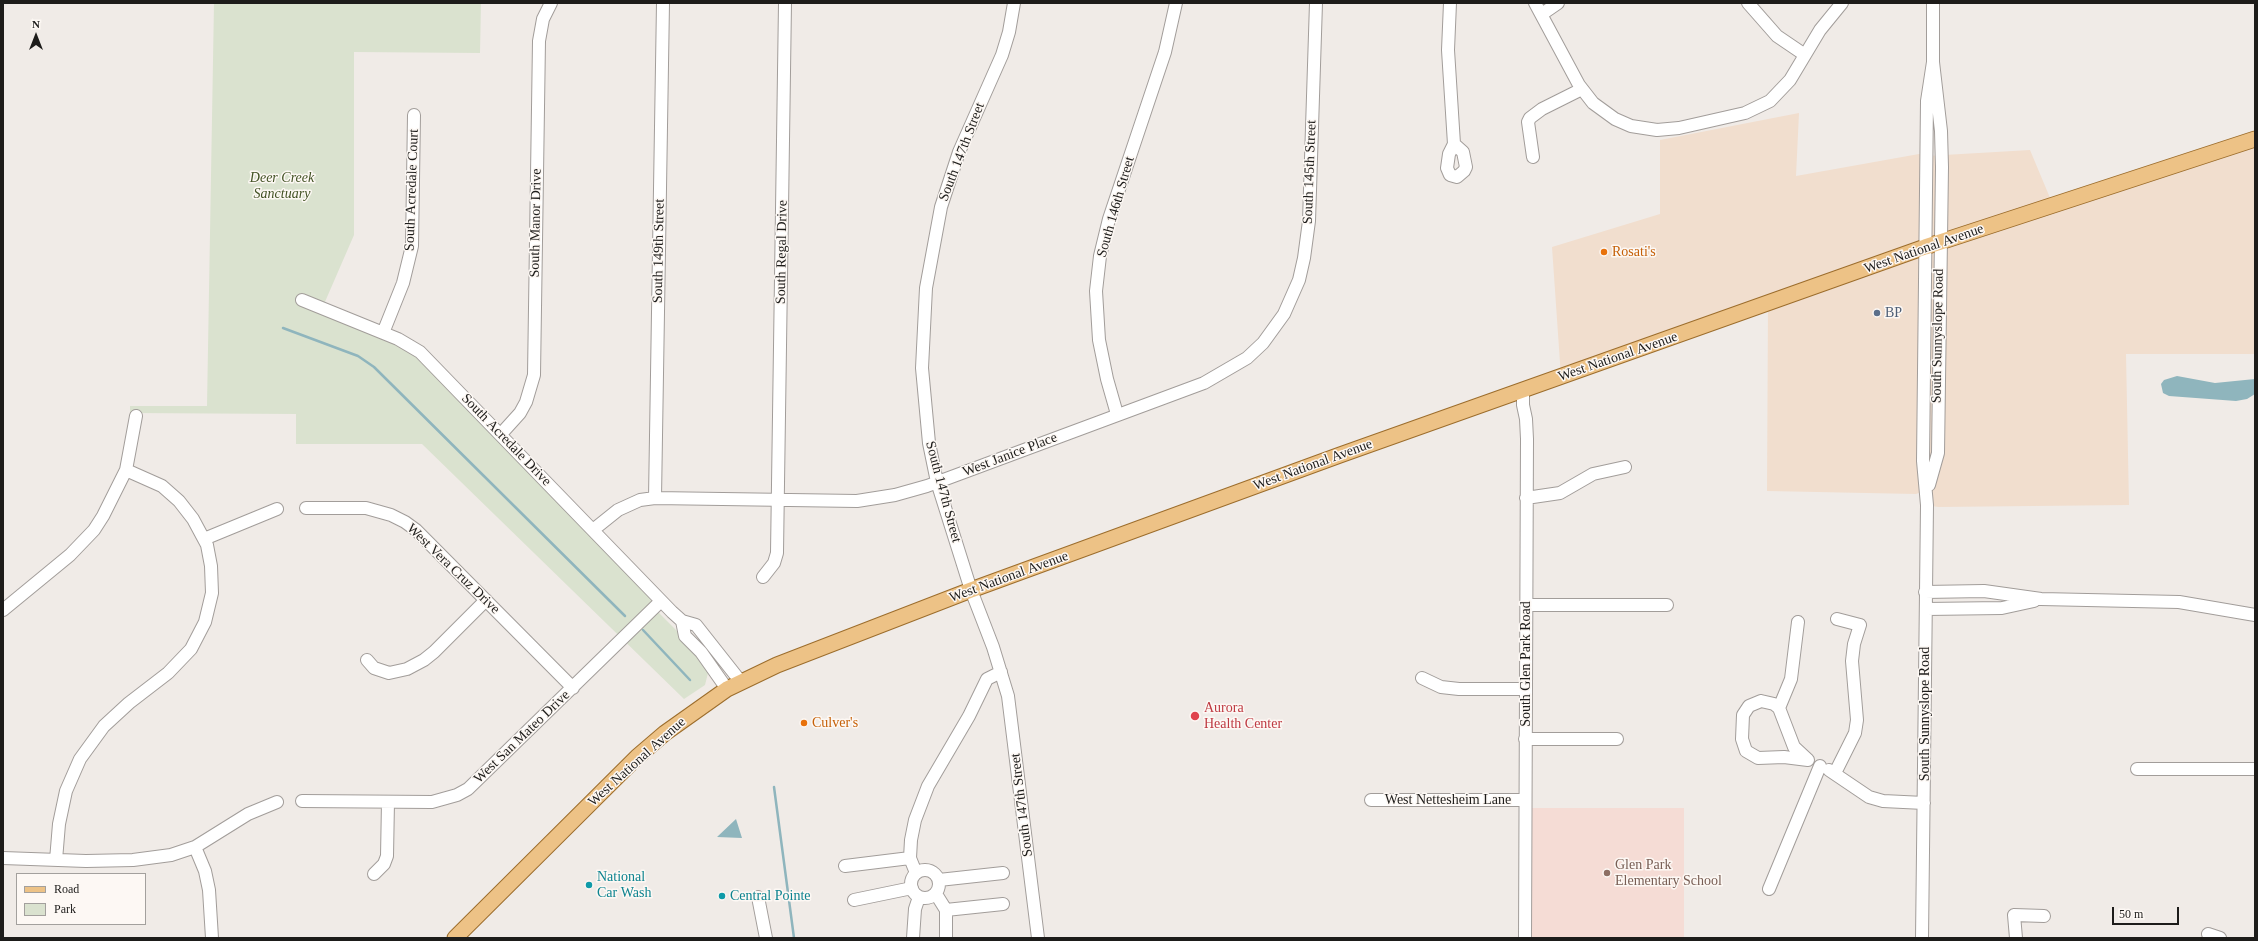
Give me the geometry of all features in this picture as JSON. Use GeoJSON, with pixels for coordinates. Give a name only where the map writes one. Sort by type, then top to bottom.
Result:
{"type":"FeatureCollection","features":[{"type":"Feature","properties":{"kind":"main road","name":"West National Avenue"},"geometry":{"type":"LineString","coordinates":[[455,938],[638,757],[686,717],[727,689],[776,665],[971,590],[1340,455],[1925,247],[2255,139]]}},
{"type":"Feature","properties":{"kind":"street","name":"South Manor Drive"},"geometry":{"type":"LineString","coordinates":[[500,434],[520,414],[526,402],[534,375],[539,41],[543,19],[551,3]]}},
{"type":"Feature","properties":{"kind":"street","name":"South 149th Street"},"geometry":{"type":"LineString","coordinates":[[655,498],[662,3]]}},
{"type":"Feature","properties":{"kind":"street","name":"South Regal Drive"},"geometry":{"type":"LineString","coordinates":[[763,577],[776,560],[786,3]]}},
{"type":"Feature","properties":{"kind":"street","name":"South 147th Street"},"geometry":{"type":"LineString","coordinates":[[1014,3],[1009,32],[1002,55],[959,152],[941,207],[932,251],[924,307],[922,368],[929,443],[937,482],[971,590],[1001,672],[1008,696],[1038,938]]}},
{"type":"Feature","properties":{"kind":"street","name":"South 146th Street"},"geometry":{"type":"LineString","coordinates":[[1117,414],[1107,379],[1099,340],[1096,291],[1100,256],[1109,219],[1166,52],[1176,3]]}},
{"type":"Feature","properties":{"kind":"street","name":"South 145th Street"},"geometry":{"type":"LineString","coordinates":[[1270,334],[1291,299],[1299,280],[1307,240],[1316,3]]}},
{"type":"Feature","properties":{"kind":"street"},"geometry":{"type":"LineString","coordinates":[[1450,3],[1448,50],[1454,144]]}},
{"type":"Feature","properties":{"kind":"street"},"geometry":{"type":"LineString","coordinates":[[1535,3],[1582,89],[1600,110],[1631,126],[1656,130],[1679,128],[1745,113],[1764,105],[1778,94],[1790,80],[1832,13],[1842,3]]}},
{"type":"Feature","properties":{"kind":"street"},"geometry":{"type":"LineString","coordinates":[[1542,14],[1558,3]]}},
{"type":"Feature","properties":{"kind":"street"},"geometry":{"type":"LineString","coordinates":[[1748,3],[1777,36],[1805,55]]}},
{"type":"Feature","properties":{"kind":"street","name":"South Sunnyslope Road"},"geometry":{"type":"LineString","coordinates":[[1927,490],[1938,454],[1941,131],[1933,62],[1933,3]]}},
{"type":"Feature","properties":{"kind":"street","name":"South Sunnyslope Road"},"geometry":{"type":"LineString","coordinates":[[1922,938],[1927,490],[1923,461],[1925,247],[1927,101],[1933,62]]}},
{"type":"Feature","properties":{"kind":"street"},"geometry":{"type":"LineString","coordinates":[[1533,157],[1528,127],[1530,118],[1542,109],[1582,89]]}},
{"type":"Feature","properties":{"kind":"street","name":"South Acredale Court"},"geometry":{"type":"LineString","coordinates":[[383,333],[403,283],[412,246],[414,115]]}},
{"type":"Feature","properties":{"kind":"street","name":"South Acredale Drive"},"geometry":{"type":"LineString","coordinates":[[302,300],[398,339],[420,352],[661,601],[682,621],[696,625],[741,682]]}},
{"type":"Feature","properties":{"kind":"street","name":"West Janice Place"},"geometry":{"type":"LineString","coordinates":[[593,530],[618,510],[640,500],[655,498],[874,500],[895,495],[937,482],[1117,414],[1182,392],[1219,376],[1247,358],[1270,334]]}},
{"type":"Feature","properties":{"kind":"street","name":"South Glen Park Road"},"geometry":{"type":"LineString","coordinates":[[1523,390],[1523,405],[1526,419],[1524,938]]}},
{"type":"Feature","properties":{"kind":"street"},"geometry":{"type":"LineString","coordinates":[[3,610],[70,555],[94,530],[112,502],[126,470],[136,416]]}},
{"type":"Feature","properties":{"kind":"street"},"geometry":{"type":"LineString","coordinates":[[1526,498],[1560,493],[1593,474],[1625,467]]}},
{"type":"Feature","properties":{"kind":"street"},"geometry":{"type":"LineString","coordinates":[[56,860],[59,824],[66,792],[84,752],[104,726],[183,659],[199,636],[207,616],[212,594],[212,566],[204,539],[193,519],[171,493],[145,478],[126,470]]}},
{"type":"Feature","properties":{"kind":"street","name":"West Vera Cruz Drive"},"geometry":{"type":"LineString","coordinates":[[306,508],[366,508],[381,511],[401,519],[416,530],[573,688]]}},
{"type":"Feature","properties":{"kind":"street"},"geometry":{"type":"LineString","coordinates":[[204,539],[277,509]]}},
{"type":"Feature","properties":{"kind":"street"},"geometry":{"type":"LineString","coordinates":[[1925,592],[1984,591],[2041,599],[2179,602],[2255,615]]}},
{"type":"Feature","properties":{"kind":"street"},"geometry":{"type":"LineString","coordinates":[[1926,609],[2002,608],[2041,599]]}},
{"type":"Feature","properties":{"kind":"street"},"geometry":{"type":"LineString","coordinates":[[367,660],[374,668],[384,672],[398,672],[407,669],[424,660],[434,652],[486,600]]}},
{"type":"Feature","properties":{"kind":"street","name":"West San Mateo Drive"},"geometry":{"type":"LineString","coordinates":[[302,801],[432,802],[457,795],[468,789],[661,601]]}},
{"type":"Feature","properties":{"kind":"street"},"geometry":{"type":"LineString","coordinates":[[1526,605],[1668,605]]}},
{"type":"Feature","properties":{"kind":"street"},"geometry":{"type":"LineString","coordinates":[[1835,773],[1855,733],[1857,720],[1852,661],[1854,644],[1860,625],[1837,619]]}},
{"type":"Feature","properties":{"kind":"street","name":"South Acredale Drive"},"geometry":{"type":"LineString","coordinates":[[682,621],[685,636],[701,652],[727,689]]}},
{"type":"Feature","properties":{"kind":"street"},"geometry":{"type":"LineString","coordinates":[[1779,708],[1791,679],[1798,622]]}},
{"type":"Feature","properties":{"kind":"street"},"geometry":{"type":"LineString","coordinates":[[916,873],[910,858],[915,820],[928,786],[969,716],[986,678],[1001,672]]}},
{"type":"Feature","properties":{"kind":"street"},"geometry":{"type":"LineString","coordinates":[[1422,678],[1441,687],[1459,689],[1526,689]]}},
{"type":"Feature","properties":{"kind":"street"},"geometry":{"type":"LineString","coordinates":[[1808,760],[1758,758],[1746,751],[1742,739],[1742,721],[1744,711],[1749,706],[1761,701],[1774,704],[1779,708],[1790,740],[1798,752],[1808,760],[1835,773],[1869,797],[1883,802],[1924,803]]}},
{"type":"Feature","properties":{"kind":"street"},"geometry":{"type":"LineString","coordinates":[[1525,738],[1617,739]]}},
{"type":"Feature","properties":{"kind":"street"},"geometry":{"type":"LineString","coordinates":[[1770,889],[1820,766]]}},
{"type":"Feature","properties":{"kind":"street"},"geometry":{"type":"LineString","coordinates":[[2137,769],[2255,769]]}},
{"type":"Feature","properties":{"kind":"street","name":"West Nettesheim Lane"},"geometry":{"type":"LineString","coordinates":[[1371,800],[1525,800]]}},
{"type":"Feature","properties":{"kind":"street"},"geometry":{"type":"LineString","coordinates":[[3,858],[134,860],[171,855],[195,847],[248,814],[277,802]]}},
{"type":"Feature","properties":{"kind":"street"},"geometry":{"type":"LineString","coordinates":[[374,874],[384,864],[387,856],[388,802]]}},
{"type":"Feature","properties":{"kind":"street"},"geometry":{"type":"LineString","coordinates":[[195,847],[205,871],[209,890],[212,938]]}},
{"type":"Feature","properties":{"kind":"street"},"geometry":{"type":"LineString","coordinates":[[845,866],[910,858]]}},
{"type":"Feature","properties":{"kind":"street"},"geometry":{"type":"LineString","coordinates":[[913,938],[915,892],[911,881],[916,873],[930,870],[939,880]]}},
{"type":"Feature","properties":{"kind":"street"},"geometry":{"type":"LineString","coordinates":[[939,880],[1003,873]]}},
{"type":"Feature","properties":{"kind":"street"},"geometry":{"type":"LineString","coordinates":[[939,880],[936,894],[946,910],[946,938]]}},
{"type":"Feature","properties":{"kind":"street"},"geometry":{"type":"LineString","coordinates":[[854,900],[915,892],[928,898],[936,894]]}},
{"type":"Feature","properties":{"kind":"street"},"geometry":{"type":"LineString","coordinates":[[758,897],[766,938]]}},
{"type":"Feature","properties":{"kind":"street"},"geometry":{"type":"LineString","coordinates":[[946,910],[1003,904]]}},
{"type":"Feature","properties":{"kind":"street"},"geometry":{"type":"LineString","coordinates":[[2016,938],[2014,915],[2044,916]]}},
{"type":"Feature","properties":{"kind":"street"},"geometry":{"type":"LineString","coordinates":[[2208,934],[2220,938]]}},
{"type":"Feature","properties":{"kind":"shaded area"},"geometry":{"type":"Polygon","coordinates":[[[1799,113],[1796,176],[1919,154],[1927,156],[2030,150],[2053,205],[2255,139],[2255,354],[2126,354],[2129,505],[1938,507],[1927,505],[1927,490],[1916,494],[1767,491],[1768,304],[1561,377],[1552,247],[1660,214],[1660,140],[1799,113]]]}},
{"type":"Feature","properties":{"kind":"shaded area","name":"Glen Park Elementary School"},"geometry":{"type":"Polygon","coordinates":[[[1528,808],[1684,808],[1684,938],[1531,938],[1528,808]]]}},
{"type":"Feature","properties":{"kind":"green space","name":"Deer Creek Sanctuary"},"geometry":{"type":"Polygon","coordinates":[[[214,3],[481,3],[480,53],[354,52],[354,235],[321,311],[410,349],[650,595],[650,599],[658,612],[683,637],[706,667],[708,673],[705,685],[684,699],[422,444],[296,444],[296,414],[130,413],[130,406],[207,406],[214,3]]]}},
{"type":"Feature","properties":{"kind":"water"},"geometry":{"type":"Polygon","coordinates":[[[2177,376],[2215,383],[2255,379],[2255,394],[2247,399],[2236,401],[2169,396],[2163,393],[2161,384],[2164,380],[2177,376]]]}},
{"type":"Feature","properties":{"kind":"water"},"geometry":{"type":"Polygon","coordinates":[[[736,819],[742,838],[717,837],[736,819]]]}},
{"type":"Feature","properties":{"kind":"waterway"},"geometry":{"type":"LineString","coordinates":[[283,328],[358,356],[374,367],[625,616]]}},
{"type":"Feature","properties":{"kind":"waterway"},"geometry":{"type":"LineString","coordinates":[[643,630],[690,680]]}},
{"type":"Feature","properties":{"kind":"waterway"},"geometry":{"type":"LineString","coordinates":[[774,787],[794,938]]}},
{"type":"Feature","properties":{"kind":"place","name":"Rosati's"},"geometry":{"type":"Point","coordinates":[1604,252]}},
{"type":"Feature","properties":{"kind":"place","name":"BP"},"geometry":{"type":"Point","coordinates":[1877,313]}},
{"type":"Feature","properties":{"kind":"place","name":"Aurora Health Center"},"geometry":{"type":"Point","coordinates":[1195,716]}},
{"type":"Feature","properties":{"kind":"place","name":"Culver's"},"geometry":{"type":"Point","coordinates":[804,723]}},
{"type":"Feature","properties":{"kind":"place","name":"Glen Park Elementary School"},"geometry":{"type":"Point","coordinates":[1607,873]}},
{"type":"Feature","properties":{"kind":"place","name":"National Car Wash"},"geometry":{"type":"Point","coordinates":[589,885]}},
{"type":"Feature","properties":{"kind":"place","name":"Central Pointe"},"geometry":{"type":"Point","coordinates":[722,896]}}]}
